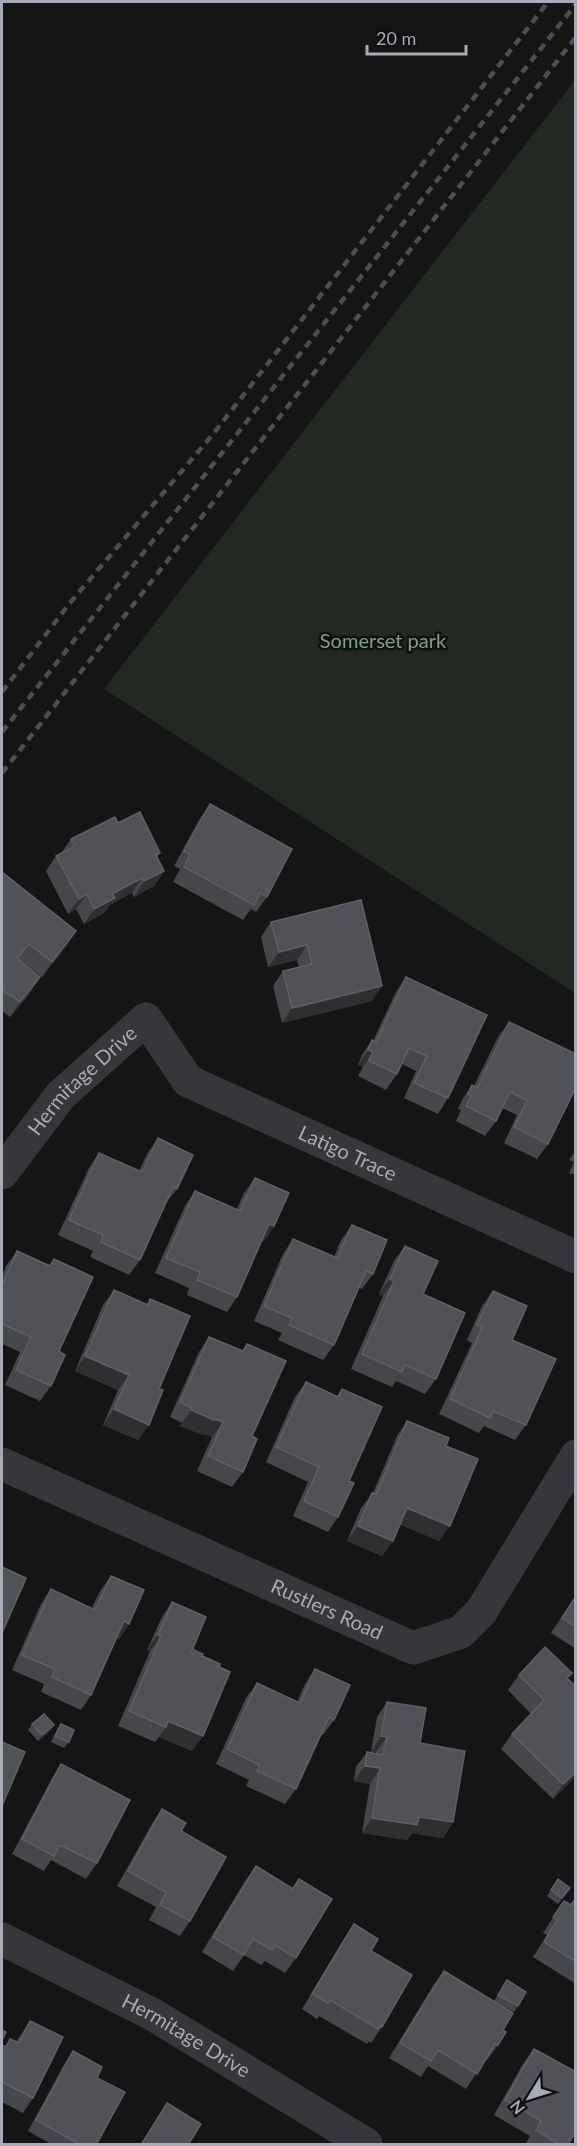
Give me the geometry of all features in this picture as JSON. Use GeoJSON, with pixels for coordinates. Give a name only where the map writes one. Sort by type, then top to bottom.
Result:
{"type":"FeatureCollection","features":[{"type":"Feature","properties":{"kind":"street","name":"Hermitage Drive"},"geometry":{"type":"LineString","coordinates":[[2,1173],[61,1095],[146,1019]]}},
{"type":"Feature","properties":{"kind":"street","name":"Latigo Trace"},"geometry":{"type":"LineString","coordinates":[[146,1019],[188,1081],[576,1257]]}},
{"type":"Feature","properties":{"kind":"street","name":"Rustlers Road"},"geometry":{"type":"LineString","coordinates":[[2,1464],[413,1648],[461,1632],[481,1612],[576,1456]]}},
{"type":"Feature","properties":{"kind":"street","name":"Hermitage Drive"},"geometry":{"type":"LineString","coordinates":[[2,1939],[152,2014],[366,2145]]}},
{"type":"Feature","properties":{"kind":"green space","name":"Somerset park"},"geometry":{"type":"Polygon","coordinates":[[[575,80],[575,993],[104,689],[575,80]]]}},
{"type":"Feature","properties":{"kind":"building"},"geometry":{"type":"Polygon","coordinates":[[[210,804],[292,849],[267,897],[260,893],[254,905],[184,867],[190,854],[184,851],[210,804]]]}},
{"type":"Feature","properties":{"kind":"building"},"geometry":{"type":"Polygon","coordinates":[[[140,812],[160,853],[156,855],[164,871],[144,881],[142,878],[112,894],[115,898],[94,909],[87,894],[79,899],[56,856],[75,846],[71,839],[115,817],[118,823],[140,812]]]}},
{"type":"Feature","properties":{"kind":"building"},"geometry":{"type":"Polygon","coordinates":[[[2,872],[76,931],[52,962],[29,944],[17,958],[40,977],[20,1002],[2,990],[2,872]]]}},
{"type":"Feature","properties":{"kind":"building"},"geometry":{"type":"Polygon","coordinates":[[[361,900],[382,986],[292,1008],[283,971],[312,964],[307,945],[279,952],[271,922],[361,900]]]}},
{"type":"Feature","properties":{"kind":"building"},"geometry":{"type":"Polygon","coordinates":[[[406,977],[487,1015],[448,1098],[414,1083],[427,1056],[409,1048],[397,1074],[369,1061],[373,1052],[368,1050],[372,1040],[376,1042],[406,977]]]}},
{"type":"Feature","properties":{"kind":"building"},"geometry":{"type":"Polygon","coordinates":[[[509,1022],[576,1054],[576,1087],[548,1144],[514,1127],[527,1100],[510,1092],[496,1121],[466,1106],[472,1095],[468,1094],[472,1085],[477,1088],[509,1022]]]}},
{"type":"Feature","properties":{"kind":"building"},"geometry":{"type":"Polygon","coordinates":[[[158,1138],[193,1155],[177,1189],[173,1187],[140,1260],[101,1242],[103,1235],[69,1220],[99,1153],[142,1172],[158,1138]]]}},
{"type":"Feature","properties":{"kind":"building"},"geometry":{"type":"Polygon","coordinates":[[[255,1178],[289,1193],[274,1226],[269,1224],[237,1297],[197,1280],[200,1272],[166,1258],[195,1191],[240,1211],[255,1178]]]}},
{"type":"Feature","properties":{"kind":"building"},"geometry":{"type":"Polygon","coordinates":[[[352,1225],[387,1240],[373,1274],[366,1271],[334,1345],[289,1325],[292,1318],[264,1306],[293,1239],[337,1258],[352,1225]]]}},
{"type":"Feature","properties":{"kind":"building"},"geometry":{"type":"Polygon","coordinates":[[[405,1246],[438,1261],[423,1294],[465,1313],[436,1379],[405,1365],[402,1372],[362,1354],[394,1281],[390,1279],[405,1246]]]}},
{"type":"Feature","properties":{"kind":"building"},"geometry":{"type":"Polygon","coordinates":[[[17,1251],[50,1266],[54,1259],[93,1277],[59,1351],[65,1355],[51,1386],[16,1370],[31,1337],[2,1324],[2,1285],[17,1251]]]}},
{"type":"Feature","properties":{"kind":"building"},"geometry":{"type":"Polygon","coordinates":[[[114,1290],[148,1305],[150,1299],[190,1316],[159,1389],[163,1390],[149,1425],[114,1409],[129,1375],[85,1356],[114,1290]]]}},
{"type":"Feature","properties":{"kind":"building"},"geometry":{"type":"Polygon","coordinates":[[[493,1291],[527,1306],[512,1340],[556,1359],[526,1425],[493,1411],[490,1418],[450,1399],[482,1328],[477,1325],[493,1291]]]}},
{"type":"Feature","properties":{"kind":"building"},"geometry":{"type":"Polygon","coordinates":[[[209,1337],[243,1351],[247,1344],[286,1361],[252,1436],[257,1439],[243,1472],[208,1456],[223,1422],[191,1410],[192,1408],[180,1402],[209,1337]]]}},
{"type":"Feature","properties":{"kind":"building"},"geometry":{"type":"Polygon","coordinates":[[[306,1382],[338,1397],[342,1389],[382,1407],[349,1481],[354,1483],[338,1517],[304,1501],[319,1467],[276,1447],[306,1382]]]}},
{"type":"Feature","properties":{"kind":"building"},"geometry":{"type":"Polygon","coordinates":[[[407,1421],[449,1438],[446,1446],[478,1459],[450,1526],[407,1508],[393,1541],[358,1526],[372,1493],[376,1494],[407,1421]]]}},
{"type":"Feature","properties":{"kind":"building"},"geometry":{"type":"Polygon","coordinates":[[[2,1567],[26,1578],[2,1633],[2,1567]]]}},
{"type":"Feature","properties":{"kind":"building"},"geometry":{"type":"Polygon","coordinates":[[[111,1576],[144,1590],[129,1624],[124,1621],[91,1695],[52,1677],[55,1669],[22,1655],[51,1589],[95,1610],[111,1576]]]}},
{"type":"Feature","properties":{"kind":"building"},"geometry":{"type":"Polygon","coordinates":[[[576,1596],[576,1627],[562,1618],[576,1596]]]}},
{"type":"Feature","properties":{"kind":"building"},"geometry":{"type":"Polygon","coordinates":[[[172,1602],[206,1617],[191,1653],[193,1654],[194,1650],[203,1654],[202,1656],[220,1664],[219,1667],[230,1672],[203,1736],[168,1721],[166,1727],[129,1711],[161,1636],[158,1635],[172,1602]]]}},
{"type":"Feature","properties":{"kind":"building"},"geometry":{"type":"Polygon","coordinates":[[[545,1647],[572,1673],[567,1678],[576,1687],[576,1772],[563,1784],[512,1734],[544,1700],[519,1675],[545,1647]]]}},
{"type":"Feature","properties":{"kind":"building"},"geometry":{"type":"Polygon","coordinates":[[[315,1669],[350,1685],[334,1720],[329,1717],[296,1789],[257,1771],[260,1765],[227,1749],[257,1683],[300,1703],[315,1669]]]}},
{"type":"Feature","properties":{"kind":"building"},"geometry":{"type":"Polygon","coordinates":[[[387,1702],[426,1708],[420,1743],[465,1751],[453,1822],[419,1817],[417,1825],[372,1818],[380,1768],[365,1766],[367,1752],[383,1755],[387,1737],[381,1736],[387,1702]]]}},
{"type":"Feature","properties":{"kind":"building"},"geometry":{"type":"Polygon","coordinates":[[[44,1714],[54,1725],[42,1735],[32,1724],[44,1714]]]}},
{"type":"Feature","properties":{"kind":"building"},"geometry":{"type":"Polygon","coordinates":[[[61,1724],[74,1730],[69,1742],[55,1736],[61,1724]]]}},
{"type":"Feature","properties":{"kind":"building"},"geometry":{"type":"Polygon","coordinates":[[[2,1742],[25,1752],[2,1806],[2,1742]]]}},
{"type":"Feature","properties":{"kind":"building"},"geometry":{"type":"Polygon","coordinates":[[[61,1764],[130,1800],[97,1863],[60,1845],[54,1856],[22,1839],[61,1764]]]}},
{"type":"Feature","properties":{"kind":"building"},"geometry":{"type":"Polygon","coordinates":[[[162,1809],[186,1823],[181,1831],[226,1857],[190,1921],[160,1905],[166,1892],[128,1871],[162,1809]]]}},
{"type":"Feature","properties":{"kind":"building"},"geometry":{"type":"Polygon","coordinates":[[[256,1866],[293,1889],[299,1879],[332,1899],[296,1958],[275,1945],[272,1950],[253,1939],[244,1955],[213,1937],[256,1866]]]}},
{"type":"Feature","properties":{"kind":"building"},"geometry":{"type":"Polygon","coordinates":[[[558,1879],[570,1888],[562,1898],[551,1890],[558,1879]]]}},
{"type":"Feature","properties":{"kind":"building"},"geometry":{"type":"Polygon","coordinates":[[[576,1898],[576,1962],[544,1942],[557,1920],[553,1917],[564,1901],[571,1905],[576,1898]]]}},
{"type":"Feature","properties":{"kind":"building"},"geometry":{"type":"Polygon","coordinates":[[[354,1924],[378,1939],[371,1951],[412,1975],[382,2027],[378,2029],[330,2000],[328,2003],[312,1994],[354,1924]]]}},
{"type":"Feature","properties":{"kind":"building"},"geometry":{"type":"Polygon","coordinates":[[[444,1971],[513,2013],[503,2030],[506,2032],[498,2045],[495,2044],[477,2074],[438,2050],[431,2061],[400,2043],[444,1971]]]}},
{"type":"Feature","properties":{"kind":"building"},"geometry":{"type":"Polygon","coordinates":[[[507,1980],[526,1992],[518,2006],[498,1995],[507,1980]]]}},
{"type":"Feature","properties":{"kind":"building"},"geometry":{"type":"Polygon","coordinates":[[[30,2021],[63,2037],[33,2098],[2,2082],[2,2045],[6,2047],[10,2039],[19,2043],[30,2021]]]}},
{"type":"Feature","properties":{"kind":"building"},"geometry":{"type":"Polygon","coordinates":[[[534,2049],[576,2072],[576,2131],[568,2145],[560,2145],[536,2130],[541,2121],[505,2100],[534,2049]]]}},
{"type":"Feature","properties":{"kind":"building"},"geometry":{"type":"Polygon","coordinates":[[[73,2051],[102,2067],[97,2078],[125,2092],[96,2145],[81,2145],[36,2120],[73,2051]]]}},
{"type":"Feature","properties":{"kind":"building"},"geometry":{"type":"Polygon","coordinates":[[[167,2103],[201,2124],[188,2145],[141,2145],[167,2103]]]}},
{"type":"Feature","properties":{"kind":"railway"},"geometry":{"type":"LineString","coordinates":[[2,692],[69,604],[214,433],[548,2]]}},
{"type":"Feature","properties":{"kind":"railway"},"geometry":{"type":"LineString","coordinates":[[2,732],[576,4]]}},
{"type":"Feature","properties":{"kind":"railway"},"geometry":{"type":"LineString","coordinates":[[2,773],[576,37]]}}]}
